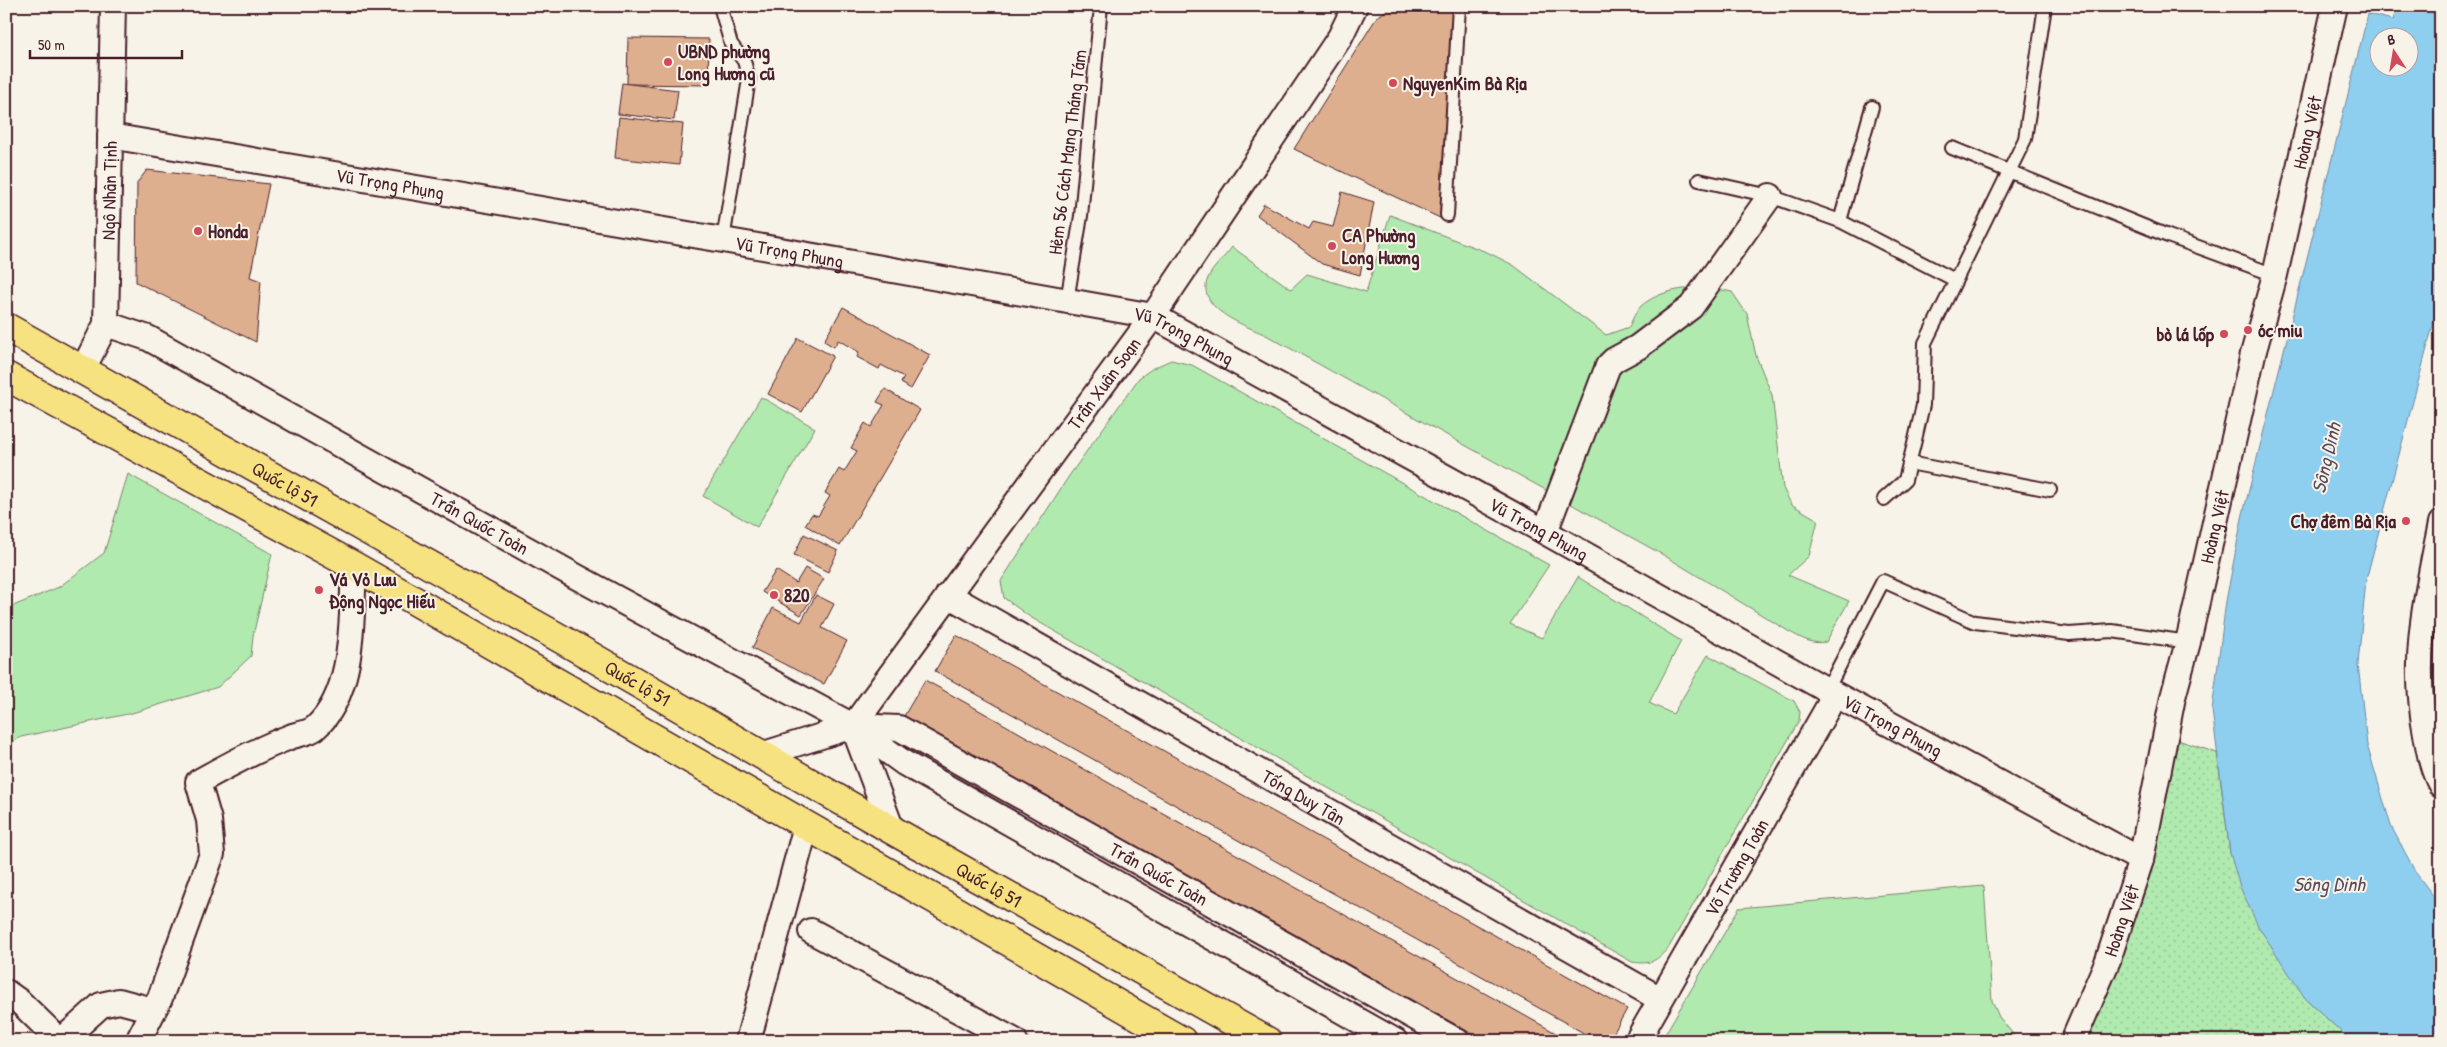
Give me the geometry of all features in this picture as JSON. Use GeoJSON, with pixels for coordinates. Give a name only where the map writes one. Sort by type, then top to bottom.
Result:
{"type":"FeatureCollection","features":[{"type":"Feature","properties":{"kind":"highway","name":"Quốc lộ 51"},"geometry":{"type":"LineString","coordinates":[[6,327],[84,369],[764,754],[892,830],[1267,1041]]}},
{"type":"Feature","properties":{"kind":"highway","name":"Quốc lộ 51"},"geometry":{"type":"LineString","coordinates":[[6,376],[354,566],[1182,1041]]}},
{"type":"Feature","properties":{"kind":"street","name":"Ngô Nhân Tịnh"},"geometry":{"type":"LineString","coordinates":[[84,369],[106,324],[113,6]]}},
{"type":"Feature","properties":{"kind":"street","name":"Trần Xuân Soạn"},"geometry":{"type":"LineString","coordinates":[[853,726],[1153,316],[1340,37],[1355,6]]}},
{"type":"Feature","properties":{"kind":"street","name":"Hoàng Việt"},"geometry":{"type":"LineString","coordinates":[[2073,1041],[2108,960],[2141,860],[2173,697],[2188,642],[2253,354],[2275,275],[2335,6]]}},
{"type":"Feature","properties":{"kind":"street","name":"Vũ Trọng Phụng"},"geometry":{"type":"LineString","coordinates":[[110,136],[723,240],[1153,316],[1831,692],[2141,860]]}},
{"type":"Feature","properties":{"kind":"street"},"geometry":{"type":"LineString","coordinates":[[1545,532],[1608,366],[1614,360],[1638,347],[1690,307],[1770,196]]}},
{"type":"Feature","properties":{"kind":"street","name":"Trần Quốc Toản"},"geometry":{"type":"LineString","coordinates":[[106,324],[148,338],[577,577],[853,726],[904,763],[1395,1041]]}},
{"type":"Feature","properties":{"kind":"street"},"geometry":{"type":"LineString","coordinates":[[2441,523],[2434,590],[2418,660],[2419,694],[2430,752],[2441,785]]}},
{"type":"Feature","properties":{"kind":"street"},"geometry":{"type":"LineString","coordinates":[[138,1041],[153,1010],[212,854],[209,820],[198,782],[239,759],[291,736],[314,729],[338,698],[350,645],[354,566]]}},
{"type":"Feature","properties":{"kind":"street","name":"Tống Duy Tân"},"geometry":{"type":"LineString","coordinates":[[948,595],[1660,999]]}},
{"type":"Feature","properties":{"kind":"street","name":"Võ Trường Toản"},"geometry":{"type":"LineString","coordinates":[[1637,1041],[1831,692]]}},
{"type":"Feature","properties":{"kind":"street","name":"Trần Quốc Toản"},"geometry":{"type":"LineString","coordinates":[[853,726],[899,728],[1457,1041]]}},
{"type":"Feature","properties":{"kind":"street"},"geometry":{"type":"LineString","coordinates":[[764,754],[853,726],[892,830]]}},
{"type":"Feature","properties":{"kind":"street"},"geometry":{"type":"LineString","coordinates":[[748,1041],[806,826]]}},
{"type":"Feature","properties":{"kind":"street"},"geometry":{"type":"LineString","coordinates":[[1092,871],[1106,845]]}},
{"type":"Feature","properties":{"kind":"street"},"geometry":{"type":"LineString","coordinates":[[811,931],[1015,1041]]}},
{"type":"Feature","properties":{"kind":"street"},"geometry":{"type":"LineString","coordinates":[[1345,1013],[1357,985]]}},
{"type":"Feature","properties":{"kind":"street"},"geometry":{"type":"LineString","coordinates":[[6,992],[20,1002],[60,1041],[101,1005],[119,1002],[153,1010]]}},
{"type":"Feature","properties":{"kind":"lane"},"geometry":{"type":"LineString","coordinates":[[720,6],[731,44],[744,61],[749,79],[723,240]]}},
{"type":"Feature","properties":{"kind":"lane","name":"Hẻm 56 Cách Mạng Tháng Tám"},"geometry":{"type":"LineString","coordinates":[[1066,301],[1082,206],[1101,6]]}},
{"type":"Feature","properties":{"kind":"lane"},"geometry":{"type":"LineString","coordinates":[[1447,215],[1459,6]]}},
{"type":"Feature","properties":{"kind":"lane"},"geometry":{"type":"LineString","coordinates":[[1884,498],[1905,480],[1923,405],[1925,343],[1954,280],[2025,139],[2046,6]]}},
{"type":"Feature","properties":{"kind":"lane"},"geometry":{"type":"LineString","coordinates":[[1840,221],[1872,108]]}},
{"type":"Feature","properties":{"kind":"lane"},"geometry":{"type":"LineString","coordinates":[[1952,148],[2168,236],[2275,275]]}},
{"type":"Feature","properties":{"kind":"lane"},"geometry":{"type":"LineString","coordinates":[[1699,180],[1770,196],[1840,221],[1954,280]]}},
{"type":"Feature","properties":{"kind":"lane"},"geometry":{"type":"LineString","coordinates":[[1909,463],[2050,490]]}},
{"type":"Feature","properties":{"kind":"lane"},"geometry":{"type":"LineString","coordinates":[[1831,692],[1883,581],[1975,622],[2069,634],[2112,632],[2188,642]]}},
{"type":"Feature","properties":{"kind":"green space"},"geometry":{"type":"Polygon","coordinates":[[[1390,215],[1489,253],[1513,265],[1606,335],[1629,327],[1641,306],[1661,294],[1697,288],[1732,292],[1747,314],[1756,356],[1772,395],[1783,488],[1791,504],[1818,520],[1809,556],[1788,575],[1849,601],[1826,642],[1811,642],[1788,631],[1665,556],[1266,335],[1235,321],[1215,307],[1209,299],[1206,289],[1208,278],[1232,247],[1291,289],[1307,274],[1366,292],[1390,215]]]}},
{"type":"Feature","properties":{"kind":"green space"},"geometry":{"type":"Polygon","coordinates":[[[1171,360],[1192,365],[1549,565],[1510,624],[1542,638],[1578,577],[1681,641],[1649,703],[1673,714],[1708,655],[1794,701],[1800,712],[1799,721],[1669,947],[1661,956],[1653,961],[1644,963],[1632,962],[1030,617],[1004,598],[1001,581],[1069,476],[1139,378],[1153,368],[1171,360]]]}},
{"type":"Feature","properties":{"kind":"green space"},"geometry":{"type":"Polygon","coordinates":[[[761,397],[815,428],[757,527],[703,496],[761,397]]]}},
{"type":"Feature","properties":{"kind":"green space"},"geometry":{"type":"Polygon","coordinates":[[[128,474],[272,554],[253,636],[251,656],[218,687],[132,713],[21,737],[6,745],[6,609],[59,587],[104,553],[128,474]]]}},
{"type":"Feature","properties":{"kind":"green space"},"geometry":{"type":"Polygon","coordinates":[[[2178,740],[2217,753],[2230,853],[2305,998],[2351,1041],[2081,1041],[2123,950],[2144,894],[2178,740]]]}},
{"type":"Feature","properties":{"kind":"green space"},"geometry":{"type":"Polygon","coordinates":[[[1984,886],[1992,1001],[1999,1017],[2013,1034],[2012,1041],[1661,1041],[1739,908],[1984,886]]]}},
{"type":"Feature","properties":{"kind":"water","name":"Sông Dinh"},"geometry":{"type":"Polygon","coordinates":[[[2397,6],[2441,6],[2441,295],[2366,580],[2358,664],[2367,745],[2391,826],[2416,873],[2441,906],[2441,1041],[2351,1041],[2305,998],[2258,926],[2240,887],[2230,853],[2212,710],[2226,601],[2242,518],[2368,14],[2393,20],[2397,6]]]}},
{"type":"Feature","properties":{"kind":"building","name":"NguyenKim Bà Rịa"},"geometry":{"type":"Polygon","coordinates":[[[1393,6],[1455,6],[1442,219],[1294,149],[1377,17],[1393,6]]]}},
{"type":"Feature","properties":{"kind":"building","name":"UBND phường Long Hương cũ"},"geometry":{"type":"Polygon","coordinates":[[[628,38],[709,39],[708,85],[627,84],[628,38]]]}},
{"type":"Feature","properties":{"kind":"building"},"geometry":{"type":"Polygon","coordinates":[[[622,83],[678,90],[674,120],[618,114],[622,83]]]}},
{"type":"Feature","properties":{"kind":"building"},"geometry":{"type":"Polygon","coordinates":[[[619,117],[683,124],[679,165],[615,158],[619,117]]]}},
{"type":"Feature","properties":{"kind":"building","name":"Honda"},"geometry":{"type":"Polygon","coordinates":[[[147,170],[269,184],[250,277],[261,281],[256,342],[136,282],[137,183],[147,170]]]}},
{"type":"Feature","properties":{"kind":"building","name":"CA Phường Long Hương"},"geometry":{"type":"Polygon","coordinates":[[[1342,192],[1374,202],[1360,275],[1322,264],[1257,215],[1264,204],[1309,229],[1313,222],[1333,227],[1342,192]]]}},
{"type":"Feature","properties":{"kind":"building"},"geometry":{"type":"Polygon","coordinates":[[[843,307],[930,355],[911,389],[901,383],[904,377],[881,365],[879,369],[857,357],[859,352],[838,340],[834,347],[824,341],[843,307]]]}},
{"type":"Feature","properties":{"kind":"building"},"geometry":{"type":"Polygon","coordinates":[[[798,338],[833,356],[802,412],[768,394],[798,338]]]}},
{"type":"Feature","properties":{"kind":"building"},"geometry":{"type":"Polygon","coordinates":[[[885,389],[920,410],[840,546],[805,525],[812,514],[818,516],[830,496],[825,493],[839,469],[844,472],[857,451],[851,448],[865,423],[871,427],[884,405],[877,402],[885,389]]]}},
{"type":"Feature","properties":{"kind":"building"},"geometry":{"type":"Polygon","coordinates":[[[804,534],[838,551],[828,572],[794,555],[804,534]]]}},
{"type":"Feature","properties":{"kind":"building"},"geometry":{"type":"Polygon","coordinates":[[[805,568],[824,579],[801,615],[762,592],[776,570],[796,583],[805,568]]]}},
{"type":"Feature","properties":{"kind":"building"},"geometry":{"type":"Polygon","coordinates":[[[816,595],[834,604],[822,628],[847,641],[824,684],[752,648],[773,608],[801,622],[816,595]]]}},
{"type":"Feature","properties":{"kind":"building"},"geometry":{"type":"Polygon","coordinates":[[[956,635],[1627,1009],[1609,1041],[1598,1041],[935,671],[956,635]]]}},
{"type":"Feature","properties":{"kind":"building"},"geometry":{"type":"Polygon","coordinates":[[[925,680],[1570,1041],[1485,1041],[904,716],[925,680]]]}},
{"type":"Feature","properties":{"kind":"place","name":"UBND phường Long Hương cũ"},"geometry":{"type":"Point","coordinates":[668,62]}},
{"type":"Feature","properties":{"kind":"place","name":"NguyenKim Bà Rịa"},"geometry":{"type":"Point","coordinates":[1393,83]}},
{"type":"Feature","properties":{"kind":"place","name":"Honda"},"geometry":{"type":"Point","coordinates":[198,231]}},
{"type":"Feature","properties":{"kind":"place","name":"CA Phường Long Hương"},"geometry":{"type":"Point","coordinates":[1332,246]}},
{"type":"Feature","properties":{"kind":"place","name":"óc miu"},"geometry":{"type":"Point","coordinates":[2248,330]}},
{"type":"Feature","properties":{"kind":"place","name":"bò lá lốp"},"geometry":{"type":"Point","coordinates":[2224,334]}},
{"type":"Feature","properties":{"kind":"place","name":"Chợ đêm Bà Rịa"},"geometry":{"type":"Point","coordinates":[2406,521]}},
{"type":"Feature","properties":{"kind":"place","name":"Vá Vỏ Lưu Động Ngọc Hiếu"},"geometry":{"type":"Point","coordinates":[319,590]}},
{"type":"Feature","properties":{"kind":"place","name":"820"},"geometry":{"type":"Point","coordinates":[774,595]}}]}
